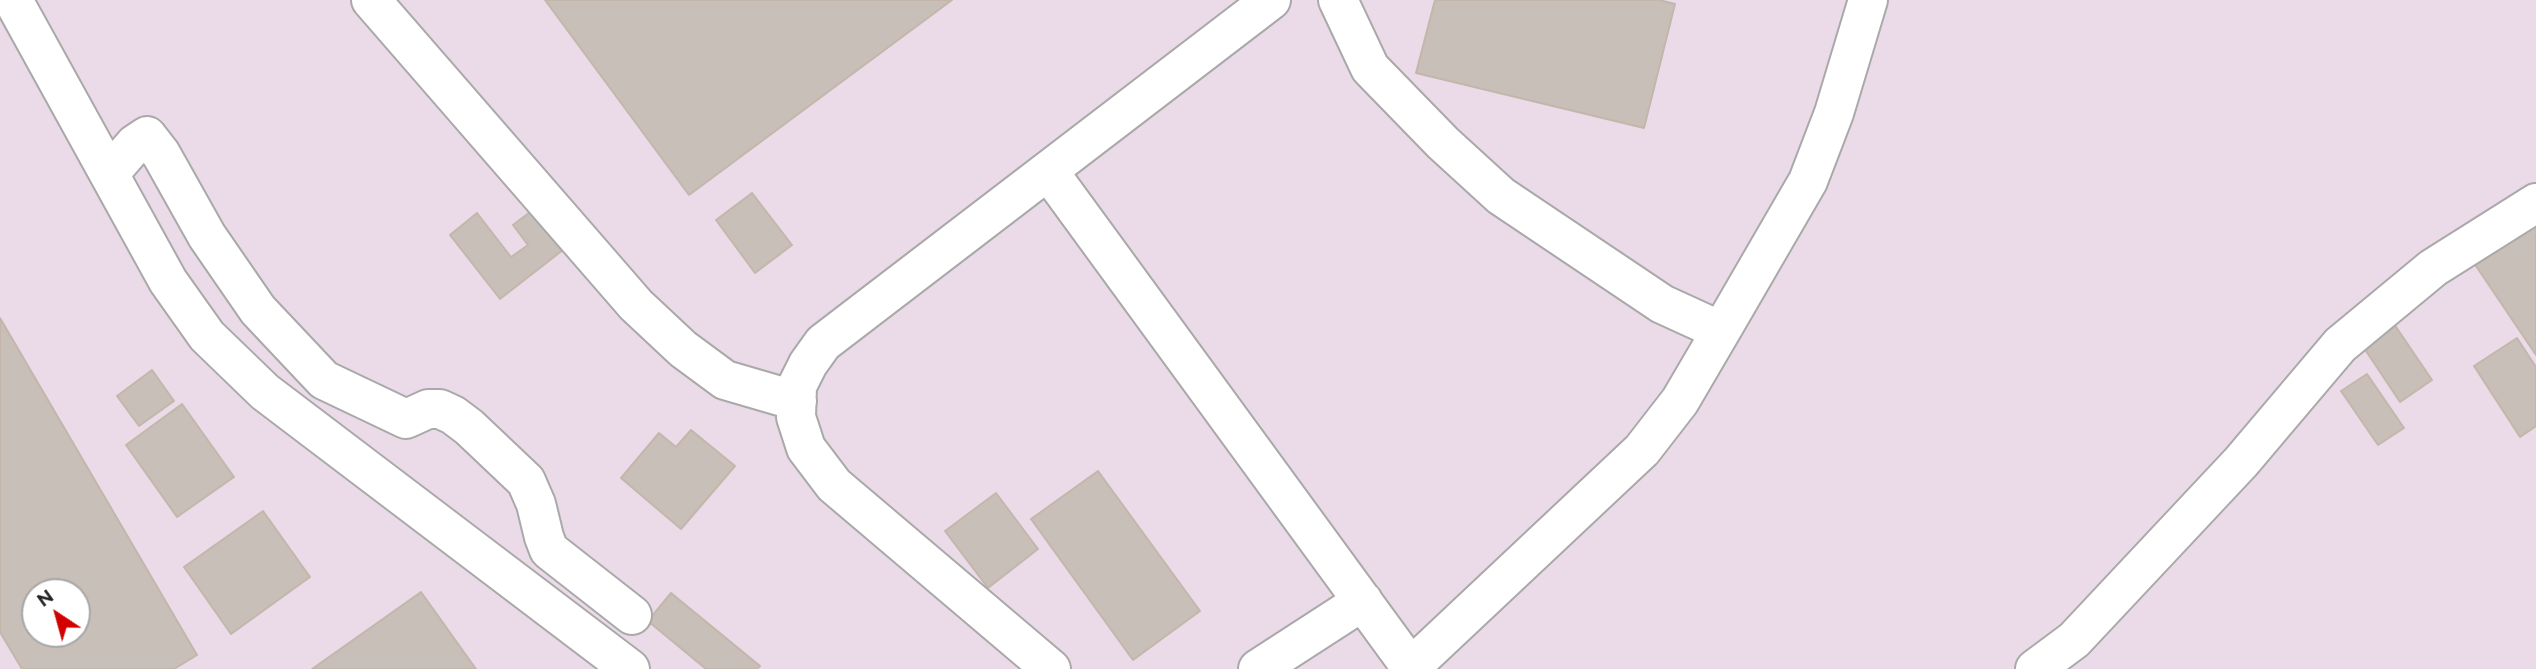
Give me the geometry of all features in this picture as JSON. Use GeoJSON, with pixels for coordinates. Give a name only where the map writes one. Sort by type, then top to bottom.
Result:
{"type":"FeatureCollection","features":[{"type":"Feature","properties":{"kind":"lane"},"geometry":{"type":"LineString","coordinates":[[13,0],[168,281],[207,337],[265,393],[630,669]]}},
{"type":"Feature","properties":{"kind":"lane"},"geometry":{"type":"LineString","coordinates":[[371,0],[645,314],[683,349],[725,380],[797,401]]}},
{"type":"Feature","properties":{"kind":"lane"},"geometry":{"type":"LineString","coordinates":[[1051,669],[834,485],[806,448],[796,417],[797,386],[807,364],[823,343],[1271,0]]}},
{"type":"Feature","properties":{"kind":"lane"},"geometry":{"type":"LineString","coordinates":[[1338,0],[1370,68],[1443,143],[1501,196],[1662,304],[1721,331]]}},
{"type":"Feature","properties":{"kind":"lane"},"geometry":{"type":"LineString","coordinates":[[1049,172],[1411,668],[1642,450],[1680,401],[1808,181],[1834,113],[1868,0]]}},
{"type":"Feature","properties":{"kind":"lane"},"geometry":{"type":"LineString","coordinates":[[109,174],[135,144],[147,136],[161,154],[207,236],[258,310],[324,380],[406,419],[428,409],[440,409],[469,427],[526,481],[536,504],[549,550],[632,615]]}},
{"type":"Feature","properties":{"kind":"lane"},"geometry":{"type":"LineString","coordinates":[[2035,669],[2074,640],[2241,462],[2340,345],[2433,268],[2536,203]]}},
{"type":"Feature","properties":{"kind":"lane"},"geometry":{"type":"LineString","coordinates":[[1258,669],[1363,601]]}},
{"type":"Feature","properties":{"kind":"shaded area"},"geometry":{"type":"Polygon","coordinates":[[[0,0],[2536,0],[2536,669],[0,669],[0,0]]]}},
{"type":"Feature","properties":{"kind":"building"},"geometry":{"type":"Polygon","coordinates":[[[545,0],[952,0],[689,195],[545,0]]]}},
{"type":"Feature","properties":{"kind":"building"},"geometry":{"type":"Polygon","coordinates":[[[1435,0],[1659,0],[1675,4],[1644,128],[1416,73],[1435,0]]]}},
{"type":"Feature","properties":{"kind":"building"},"geometry":{"type":"Polygon","coordinates":[[[752,193],[792,245],[755,273],[716,220],[752,193]]]}},
{"type":"Feature","properties":{"kind":"building"},"geometry":{"type":"Polygon","coordinates":[[[538,206],[568,246],[500,299],[450,235],[477,213],[511,257],[528,245],[513,225],[538,206]]]}},
{"type":"Feature","properties":{"kind":"building"},"geometry":{"type":"Polygon","coordinates":[[[2536,221],[2536,355],[2474,263],[2536,221]]]}},
{"type":"Feature","properties":{"kind":"building"},"geometry":{"type":"Polygon","coordinates":[[[0,318],[197,655],[174,669],[22,669],[0,632],[0,318]]]}},
{"type":"Feature","properties":{"kind":"building"},"geometry":{"type":"Polygon","coordinates":[[[2392,321],[2432,380],[2400,402],[2360,342],[2392,321]]]}},
{"type":"Feature","properties":{"kind":"building"},"geometry":{"type":"Polygon","coordinates":[[[2517,338],[2536,367],[2536,426],[2520,437],[2474,366],[2517,338]]]}},
{"type":"Feature","properties":{"kind":"building"},"geometry":{"type":"Polygon","coordinates":[[[152,370],[174,401],[139,426],[117,396],[152,370]]]}},
{"type":"Feature","properties":{"kind":"building"},"geometry":{"type":"Polygon","coordinates":[[[2367,374],[2404,428],[2378,445],[2341,391],[2367,374]]]}},
{"type":"Feature","properties":{"kind":"building"},"geometry":{"type":"Polygon","coordinates":[[[182,404],[234,477],[177,517],[126,445],[182,404]]]}},
{"type":"Feature","properties":{"kind":"building"},"geometry":{"type":"Polygon","coordinates":[[[691,430],[735,466],[681,529],[621,478],[659,433],[676,447],[691,430]]]}},
{"type":"Feature","properties":{"kind":"building"},"geometry":{"type":"Polygon","coordinates":[[[1098,471],[1200,611],[1133,660],[1031,519],[1098,471]]]}},
{"type":"Feature","properties":{"kind":"building"},"geometry":{"type":"Polygon","coordinates":[[[996,493],[1038,549],[988,588],[945,531],[996,493]]]}},
{"type":"Feature","properties":{"kind":"building"},"geometry":{"type":"Polygon","coordinates":[[[263,511],[310,577],[231,634],[184,567],[263,511]]]}},
{"type":"Feature","properties":{"kind":"building"},"geometry":{"type":"Polygon","coordinates":[[[421,592],[476,669],[312,669],[421,592]]]}},
{"type":"Feature","properties":{"kind":"building"},"geometry":{"type":"Polygon","coordinates":[[[671,593],[760,666],[757,669],[706,669],[648,621],[671,593]]]}}]}
